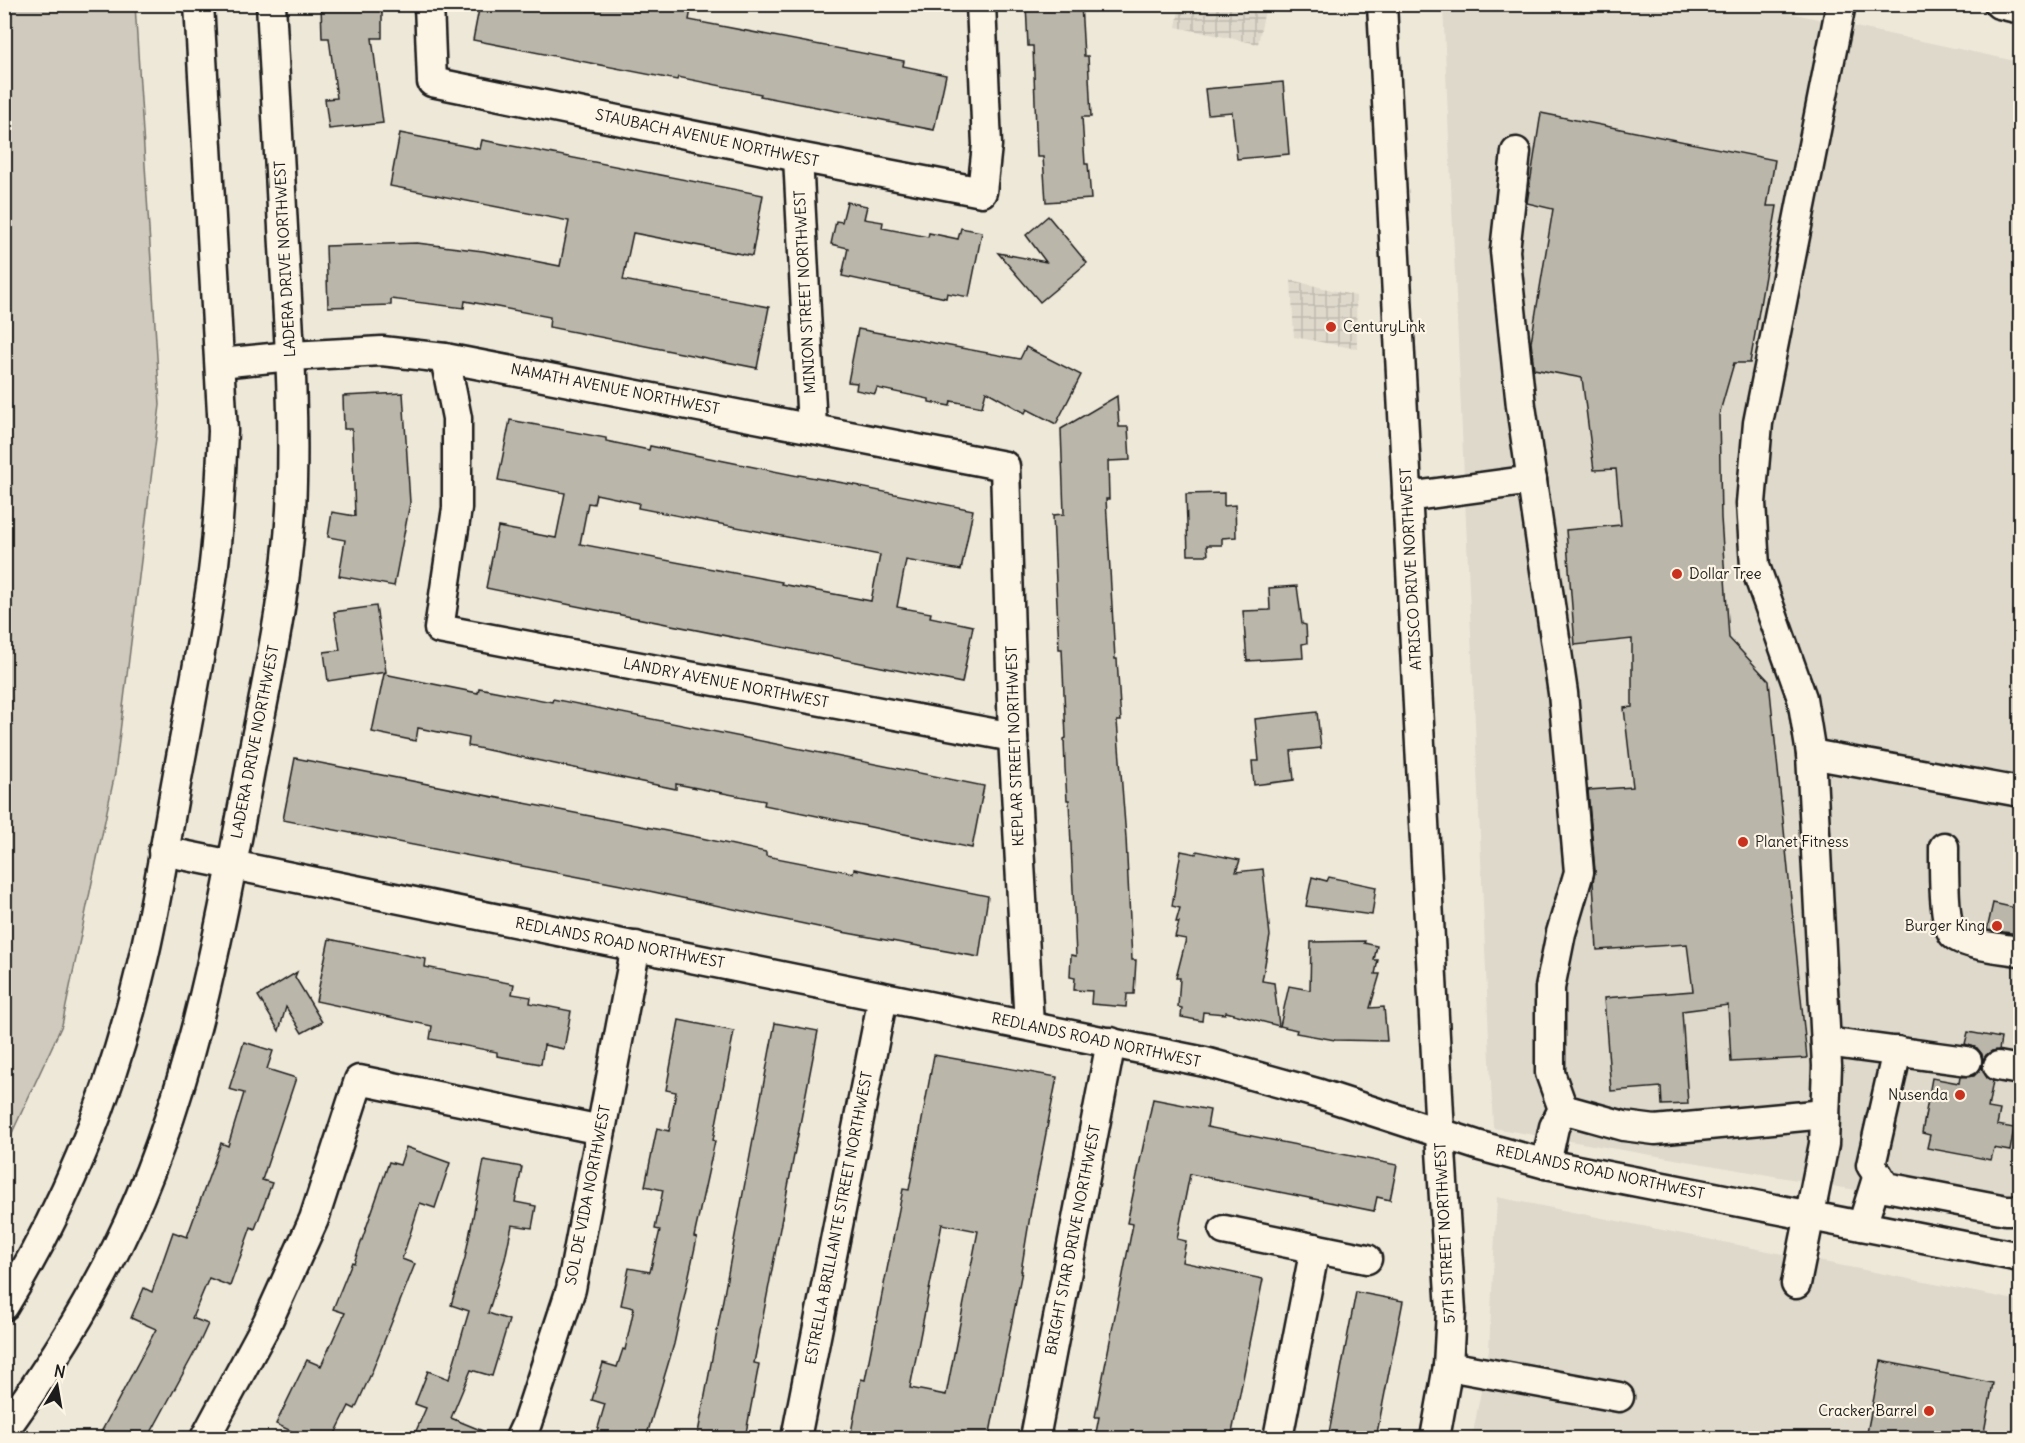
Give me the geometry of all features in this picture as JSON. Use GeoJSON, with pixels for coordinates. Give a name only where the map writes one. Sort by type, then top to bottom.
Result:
{"type":"FeatureCollection","features":[{"type":"Feature","properties":{"kind":"street"},"geometry":{"type":"LineString","coordinates":[[4,1306],[21,1279],[61,1201],[91,1131],[121,1047],[142,967],[213,571],[224,430],[199,4]]}},
{"type":"Feature","properties":{"kind":"street","name":"LADERA DRIVE NORTHWEST"},"geometry":{"type":"LineString","coordinates":[[4,1431],[43,1376],[82,1313],[118,1245],[152,1165],[179,1088],[202,1010],[232,865],[285,575],[291,512],[293,438],[291,356],[271,4]]}},
{"type":"Feature","properties":{"kind":"street","name":"STAUBACH AVENUE NORTHWEST"},"geometry":{"type":"LineString","coordinates":[[429,4],[432,82],[982,192],[987,145],[981,4]]}},
{"type":"Feature","properties":{"kind":"street","name":"ATRISCO DRIVE NORTHWEST"},"geometry":{"type":"LineString","coordinates":[[1382,4],[1440,1134]]}},
{"type":"Feature","properties":{"kind":"street"},"geometry":{"type":"LineString","coordinates":[[1796,1284],[1824,1144],[1827,1066],[1811,754],[1802,698],[1755,566],[1751,503],[1758,423],[1841,4]]}},
{"type":"Feature","properties":{"kind":"street"},"geometry":{"type":"LineString","coordinates":[[2000,4],[2020,9]]}},
{"type":"Feature","properties":{"kind":"street"},"geometry":{"type":"LineString","coordinates":[[1516,152],[1505,251],[1521,405],[1563,693],[1579,872],[1561,933],[1550,988],[1550,1073],[1563,1109],[1554,1127],[1546,1164]]}},
{"type":"Feature","properties":{"kind":"street","name":"MINION STREET NORTHWEST"},"geometry":{"type":"LineString","coordinates":[[798,157],[812,428]]}},
{"type":"Feature","properties":{"kind":"street","name":"NAMATH AVENUE NORTHWEST"},"geometry":{"type":"LineString","coordinates":[[220,363],[382,351],[445,358],[1005,465]]}},
{"type":"Feature","properties":{"kind":"street","name":"LANDRY AVENUE NORTHWEST"},"geometry":{"type":"LineString","coordinates":[[445,358],[456,418],[457,508],[439,629],[1013,737]]}},
{"type":"Feature","properties":{"kind":"street","name":"KEPLAR STREET NORTHWEST"},"geometry":{"type":"LineString","coordinates":[[1005,465],[1013,737],[1029,1025]]}},
{"type":"Feature","properties":{"kind":"street"},"geometry":{"type":"LineString","coordinates":[[1407,496],[1532,480]]}},
{"type":"Feature","properties":{"kind":"street"},"geometry":{"type":"LineString","coordinates":[[1811,754],[2020,792]]}},
{"type":"Feature","properties":{"kind":"street"},"geometry":{"type":"LineString","coordinates":[[1944,846],[1947,923],[1954,936],[1970,942],[2020,951]]}},
{"type":"Feature","properties":{"kind":"street","name":"REDLANDS ROAD NORTHWEST"},"geometry":{"type":"LineString","coordinates":[[164,851],[1111,1042],[1228,1068],[1401,1119],[1440,1134],[1546,1164],[2020,1257]]}},
{"type":"Feature","properties":{"kind":"street","name":"SOL DE VIDA NORTHWEST"},"geometry":{"type":"LineString","coordinates":[[519,1438],[527,1423],[571,1289],[636,946]]}},
{"type":"Feature","properties":{"kind":"street","name":"ESTRELLA BRILLANTE STREET NORTHWEST"},"geometry":{"type":"LineString","coordinates":[[796,1438],[883,997]]}},
{"type":"Feature","properties":{"kind":"street","name":"BRIGHT STAR DRIVE NORTHWEST"},"geometry":{"type":"LineString","coordinates":[[1035,1438],[1111,1042]]}},
{"type":"Feature","properties":{"kind":"street"},"geometry":{"type":"LineString","coordinates":[[1826,1042],[1967,1061]]}},
{"type":"Feature","properties":{"kind":"street"},"geometry":{"type":"LineString","coordinates":[[1897,1051],[1871,1165],[1886,1188],[2006,1210],[2020,1210]]}},
{"type":"Feature","properties":{"kind":"street"},"geometry":{"type":"LineString","coordinates":[[205,1438],[267,1323],[314,1219],[358,1080],[601,1130]]}},
{"type":"Feature","properties":{"kind":"street"},"geometry":{"type":"LineString","coordinates":[[1563,1109],[1624,1126],[1655,1130],[1825,1114]]}},
{"type":"Feature","properties":{"kind":"street","name":"57TH STREET NORTHWEST"},"geometry":{"type":"LineString","coordinates":[[1436,1438],[1448,1366],[1451,1311],[1440,1134]]}},
{"type":"Feature","properties":{"kind":"street"},"geometry":{"type":"LineString","coordinates":[[1862,1226],[1878,1175]]}},
{"type":"Feature","properties":{"kind":"street"},"geometry":{"type":"LineString","coordinates":[[1988,1251],[2020,1223]]}},
{"type":"Feature","properties":{"kind":"street"},"geometry":{"type":"LineString","coordinates":[[1224,1230],[1367,1259]]}},
{"type":"Feature","properties":{"kind":"street"},"geometry":{"type":"LineString","coordinates":[[1278,1438],[1315,1248]]}},
{"type":"Feature","properties":{"kind":"street"},"geometry":{"type":"LineString","coordinates":[[1448,1366],[1619,1397]]}},
{"type":"Feature","properties":{"kind":"shaded area"},"geometry":{"type":"Polygon","coordinates":[[[5,4],[135,5],[160,405],[115,773],[62,1025],[5,1148],[5,4]]]}},
{"type":"Feature","properties":{"kind":"shaded area"},"geometry":{"type":"Polygon","coordinates":[[[1180,5],[1266,5],[1258,44],[1176,27],[1180,5]]]}},
{"type":"Feature","properties":{"kind":"shaded area"},"geometry":{"type":"Polygon","coordinates":[[[1443,5],[1752,5],[2020,62],[2020,1218],[1493,1128],[1443,5]]]}},
{"type":"Feature","properties":{"kind":"shaded area"},"geometry":{"type":"Polygon","coordinates":[[[1291,280],[1356,296],[1357,349],[1294,337],[1291,280]]]}},
{"type":"Feature","properties":{"kind":"shaded area"},"geometry":{"type":"Polygon","coordinates":[[[1497,1197],[2020,1301],[2020,1438],[1472,1438],[1489,1349],[1497,1197]]]}},
{"type":"Feature","properties":{"kind":"building"},"geometry":{"type":"Polygon","coordinates":[[[321,4],[382,4],[382,38],[372,38],[383,123],[329,129],[325,99],[337,98],[329,38],[322,38],[321,4]]]}},
{"type":"Feature","properties":{"kind":"building"},"geometry":{"type":"Polygon","coordinates":[[[480,4],[692,4],[689,20],[904,61],[903,66],[946,75],[934,130],[760,96],[761,94],[678,77],[677,80],[473,40],[480,4]]]}},
{"type":"Feature","properties":{"kind":"building"},"geometry":{"type":"Polygon","coordinates":[[[1026,4],[1081,4],[1084,56],[1088,56],[1091,117],[1082,117],[1085,164],[1088,164],[1091,199],[1046,202],[1043,157],[1037,157],[1033,46],[1028,46],[1026,4]]]}},
{"type":"Feature","properties":{"kind":"building"},"geometry":{"type":"Polygon","coordinates":[[[1283,82],[1289,154],[1237,159],[1232,112],[1208,114],[1205,89],[1283,82]]]}},
{"type":"Feature","properties":{"kind":"building"},"geometry":{"type":"Polygon","coordinates":[[[1541,113],[1775,160],[1767,206],[1777,206],[1750,363],[1734,363],[1719,415],[1721,518],[1729,638],[1769,681],[1807,1058],[1731,1062],[1728,1005],[1682,1011],[1688,1104],[1662,1105],[1661,1087],[1611,1091],[1604,998],[1693,991],[1687,944],[1597,950],[1593,882],[1595,871],[1588,790],[1633,787],[1624,708],[1632,707],[1632,639],[1575,645],[1566,530],[1621,525],[1616,469],[1594,470],[1582,378],[1534,369],[1531,342],[1553,209],[1527,203],[1541,113]]]}},
{"type":"Feature","properties":{"kind":"building"},"geometry":{"type":"Polygon","coordinates":[[[400,133],[480,149],[482,140],[763,195],[752,256],[633,233],[623,280],[769,307],[757,368],[549,327],[550,317],[465,301],[464,308],[391,299],[391,305],[328,307],[326,246],[417,243],[483,251],[560,266],[569,221],[390,186],[400,133]]]}},
{"type":"Feature","properties":{"kind":"building"},"geometry":{"type":"Polygon","coordinates":[[[847,202],[867,206],[864,219],[883,222],[882,228],[928,237],[929,233],[958,239],[961,228],[982,232],[969,297],[947,293],[946,298],[842,276],[848,248],[831,244],[836,221],[842,222],[847,202]]]}},
{"type":"Feature","properties":{"kind":"building"},"geometry":{"type":"Polygon","coordinates":[[[1048,216],[1087,263],[1040,302],[998,253],[1046,262],[1026,235],[1048,216]]]}},
{"type":"Feature","properties":{"kind":"building"},"geometry":{"type":"Polygon","coordinates":[[[858,329],[1020,359],[1026,347],[1081,375],[1056,424],[1027,409],[1025,413],[986,391],[982,407],[951,401],[950,406],[877,388],[875,394],[856,390],[857,383],[848,382],[858,329]]]}},
{"type":"Feature","properties":{"kind":"building"},"geometry":{"type":"Polygon","coordinates":[[[403,393],[410,503],[394,586],[339,576],[345,540],[328,537],[332,512],[355,516],[352,429],[344,429],[343,396],[403,393]]]}},
{"type":"Feature","properties":{"kind":"building"},"geometry":{"type":"Polygon","coordinates":[[[1117,396],[1119,427],[1128,427],[1130,460],[1108,461],[1109,499],[1106,499],[1115,659],[1117,659],[1121,721],[1117,721],[1132,960],[1136,960],[1134,994],[1127,994],[1126,1007],[1091,1004],[1092,991],[1074,990],[1075,978],[1070,977],[1071,955],[1076,956],[1069,800],[1067,800],[1065,768],[1062,649],[1059,649],[1053,515],[1064,514],[1061,429],[1117,396]]]}},
{"type":"Feature","properties":{"kind":"building"},"geometry":{"type":"Polygon","coordinates":[[[510,420],[606,438],[606,441],[649,450],[650,446],[973,510],[961,570],[906,560],[897,607],[931,613],[930,617],[973,626],[962,683],[486,588],[498,527],[556,538],[565,493],[498,480],[510,420]],[[596,494],[594,504],[588,503],[580,544],[871,601],[880,555],[638,508],[639,503],[596,494]]]}},
{"type":"Feature","properties":{"kind":"building"},"geometry":{"type":"Polygon","coordinates":[[[1224,493],[1224,506],[1235,505],[1236,537],[1222,538],[1222,545],[1207,545],[1208,555],[1188,555],[1186,494],[1224,493]]]}},
{"type":"Feature","properties":{"kind":"building"},"geometry":{"type":"Polygon","coordinates":[[[1297,586],[1302,624],[1306,625],[1307,643],[1302,644],[1303,658],[1247,661],[1243,611],[1270,610],[1269,588],[1297,586]]]}},
{"type":"Feature","properties":{"kind":"building"},"geometry":{"type":"Polygon","coordinates":[[[376,606],[386,672],[328,681],[324,652],[340,650],[334,612],[376,606]]]}},
{"type":"Feature","properties":{"kind":"building"},"geometry":{"type":"Polygon","coordinates":[[[384,674],[478,693],[479,688],[552,702],[553,699],[984,786],[972,848],[764,805],[765,801],[676,784],[676,789],[468,746],[469,738],[418,728],[416,741],[372,732],[384,674]]]}},
{"type":"Feature","properties":{"kind":"building"},"geometry":{"type":"Polygon","coordinates":[[[1317,712],[1321,748],[1291,751],[1294,780],[1254,785],[1252,761],[1259,761],[1255,719],[1317,712]]]}},
{"type":"Feature","properties":{"kind":"building"},"geometry":{"type":"Polygon","coordinates":[[[295,758],[692,836],[766,852],[766,856],[853,873],[854,869],[988,896],[979,957],[842,932],[621,885],[283,820],[295,758]]]}},
{"type":"Feature","properties":{"kind":"building"},"geometry":{"type":"Polygon","coordinates":[[[1181,851],[1196,854],[1197,851],[1240,860],[1236,872],[1263,869],[1270,936],[1262,981],[1274,983],[1279,1026],[1226,1012],[1225,1014],[1203,1012],[1202,1021],[1181,1017],[1182,1008],[1178,1007],[1180,978],[1176,978],[1186,939],[1175,937],[1180,908],[1172,906],[1181,851]]]}},
{"type":"Feature","properties":{"kind":"building"},"geometry":{"type":"Polygon","coordinates":[[[1312,877],[1327,881],[1329,877],[1376,887],[1372,915],[1306,906],[1312,877]]]}},
{"type":"Feature","properties":{"kind":"building","name":"Burger King"},"geometry":{"type":"Polygon","coordinates":[[[1993,903],[2020,909],[2020,934],[1987,930],[1993,903]]]}},
{"type":"Feature","properties":{"kind":"building"},"geometry":{"type":"Polygon","coordinates":[[[329,939],[426,959],[425,967],[514,984],[512,994],[531,997],[530,1003],[571,1011],[564,1049],[544,1045],[541,1064],[497,1056],[497,1052],[430,1039],[432,1026],[316,1001],[329,939]]]}},
{"type":"Feature","properties":{"kind":"building"},"geometry":{"type":"Polygon","coordinates":[[[1365,941],[1364,943],[1377,946],[1374,960],[1378,960],[1375,974],[1380,974],[1370,1008],[1384,1007],[1387,1041],[1335,1040],[1296,1033],[1297,1030],[1280,1026],[1289,986],[1310,990],[1311,942],[1365,941]]]}},
{"type":"Feature","properties":{"kind":"building"},"geometry":{"type":"Polygon","coordinates":[[[297,972],[295,977],[322,1022],[302,1033],[286,1007],[279,1031],[258,996],[297,972]]]}},
{"type":"Feature","properties":{"kind":"building"},"geometry":{"type":"Polygon","coordinates":[[[679,1020],[734,1031],[713,1140],[715,1141],[694,1237],[697,1238],[674,1344],[646,1438],[595,1438],[605,1404],[592,1400],[603,1363],[617,1367],[623,1349],[625,1350],[634,1308],[621,1305],[629,1268],[650,1272],[660,1230],[655,1229],[663,1190],[645,1186],[657,1128],[669,1131],[676,1092],[666,1090],[679,1020]]]}},
{"type":"Feature","properties":{"kind":"building"},"geometry":{"type":"Polygon","coordinates":[[[775,1023],[818,1031],[754,1363],[759,1364],[745,1438],[697,1438],[775,1023]]]}},
{"type":"Feature","properties":{"kind":"building"},"geometry":{"type":"Polygon","coordinates":[[[1968,1032],[2001,1038],[1999,1050],[1992,1051],[1983,1060],[1977,1048],[1965,1044],[1968,1032]]]}},
{"type":"Feature","properties":{"kind":"building"},"geometry":{"type":"Polygon","coordinates":[[[244,1042],[273,1051],[267,1069],[296,1078],[262,1180],[272,1183],[255,1229],[251,1227],[230,1286],[209,1278],[192,1318],[208,1324],[148,1438],[98,1438],[156,1329],[131,1318],[144,1288],[152,1292],[173,1232],[187,1237],[221,1143],[228,1146],[244,1093],[229,1089],[244,1042]]]}},
{"type":"Feature","properties":{"kind":"building"},"geometry":{"type":"Polygon","coordinates":[[[934,1055],[1057,1077],[989,1438],[850,1438],[861,1379],[865,1380],[903,1189],[909,1190],[934,1055]],[[942,1224],[910,1388],[946,1395],[978,1231],[942,1224]]]}},
{"type":"Feature","properties":{"kind":"building","name":"Nusenda"},"geometry":{"type":"Polygon","coordinates":[[[1982,1067],[1987,1078],[1993,1081],[1988,1108],[2000,1110],[1997,1125],[2014,1128],[2010,1151],[1994,1148],[1991,1160],[1927,1148],[1930,1135],[1922,1133],[1932,1078],[1959,1083],[1960,1077],[1974,1076],[1982,1067]]]}},
{"type":"Feature","properties":{"kind":"building"},"geometry":{"type":"Polygon","coordinates":[[[1153,1099],[1210,1110],[1207,1127],[1397,1165],[1390,1200],[1377,1197],[1374,1211],[1190,1174],[1177,1239],[1186,1241],[1182,1262],[1263,1279],[1231,1438],[1095,1438],[1099,1417],[1095,1417],[1133,1224],[1127,1223],[1153,1099]]]}},
{"type":"Feature","properties":{"kind":"building"},"geometry":{"type":"Polygon","coordinates":[[[406,1147],[450,1163],[435,1208],[420,1203],[402,1259],[415,1264],[355,1409],[349,1406],[333,1438],[306,1438],[276,1424],[307,1360],[321,1366],[345,1313],[333,1309],[352,1262],[354,1263],[389,1162],[400,1165],[406,1147]]]}},
{"type":"Feature","properties":{"kind":"building"},"geometry":{"type":"Polygon","coordinates":[[[484,1160],[522,1167],[515,1202],[536,1206],[532,1228],[512,1225],[505,1259],[488,1313],[509,1320],[492,1376],[471,1370],[451,1418],[500,1438],[413,1438],[426,1408],[415,1404],[428,1371],[449,1379],[469,1311],[451,1305],[465,1258],[484,1160]]]}},
{"type":"Feature","properties":{"kind":"building"},"geometry":{"type":"Polygon","coordinates":[[[1356,1292],[1403,1301],[1376,1438],[1328,1438],[1356,1292]]]}},
{"type":"Feature","properties":{"kind":"building","name":"Cracker Barrel"},"geometry":{"type":"Polygon","coordinates":[[[1881,1361],[1993,1383],[1983,1438],[1866,1438],[1881,1361]]]}},
{"type":"Feature","properties":{"kind":"place","name":"CenturyLink"},"geometry":{"type":"Point","coordinates":[1331,327]}},
{"type":"Feature","properties":{"kind":"place","name":"Dollar Tree"},"geometry":{"type":"Point","coordinates":[1677,574]}},
{"type":"Feature","properties":{"kind":"place","name":"Planet Fitness"},"geometry":{"type":"Point","coordinates":[1743,842]}},
{"type":"Feature","properties":{"kind":"place","name":"Burger King"},"geometry":{"type":"Point","coordinates":[1997,926]}},
{"type":"Feature","properties":{"kind":"place","name":"Nusenda"},"geometry":{"type":"Point","coordinates":[1960,1095]}},
{"type":"Feature","properties":{"kind":"place","name":"Cracker Barrel"},"geometry":{"type":"Point","coordinates":[1929,1411]}}]}
